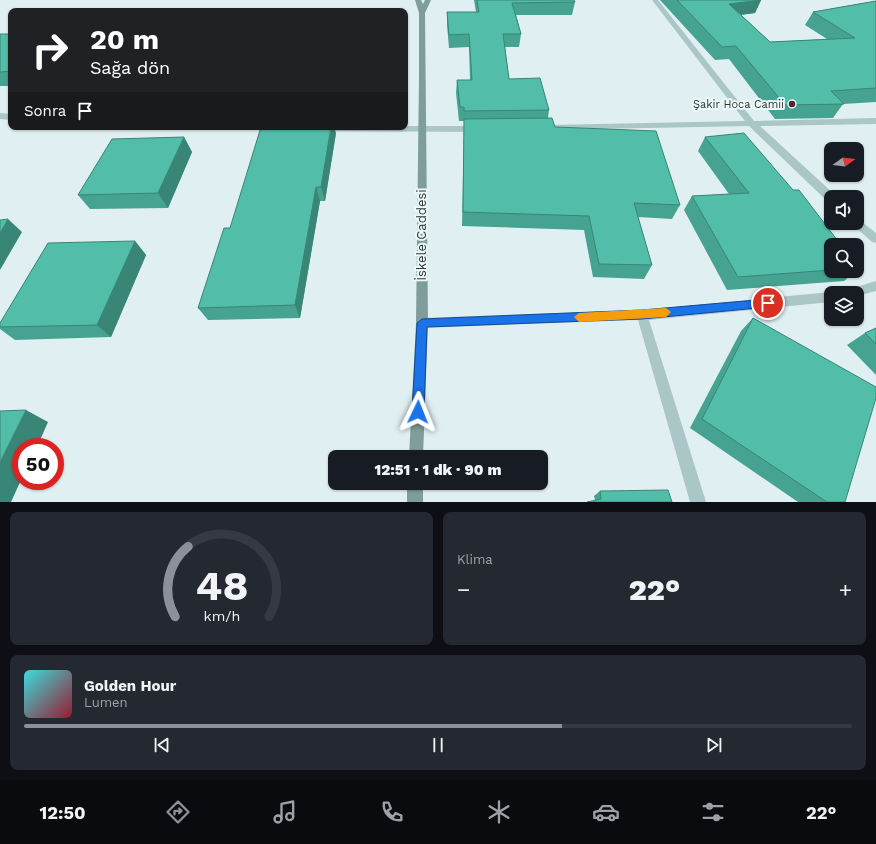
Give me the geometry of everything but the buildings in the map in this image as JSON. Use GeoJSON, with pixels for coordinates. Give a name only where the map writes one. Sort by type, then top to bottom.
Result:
{"type":"FeatureCollection","features":[{"type":"Feature","properties":{"kind":"main road"},"geometry":{"type":"LineString","coordinates":[[418,0],[422,13]]}},
{"type":"Feature","properties":{"kind":"main road"},"geometry":{"type":"LineString","coordinates":[[422,13],[428,0]]}},
{"type":"Feature","properties":{"kind":"main road","name":"İskele Caddesi"},"geometry":{"type":"LineString","coordinates":[[416,450],[422,323],[422,13]]}},
{"type":"Feature","properties":{"kind":"main road"},"geometry":{"type":"LineString","coordinates":[[415,490],[415,502]]}},
{"type":"Feature","properties":{"kind":"street"},"geometry":{"type":"LineString","coordinates":[[655,0],[752,124],[824,191]]}},
{"type":"Feature","properties":{"kind":"street"},"geometry":{"type":"LineString","coordinates":[[539,128],[876,121]]}},
{"type":"Feature","properties":{"kind":"street"},"geometry":{"type":"LineString","coordinates":[[408,130],[484,129]]}},
{"type":"Feature","properties":{"kind":"street"},"geometry":{"type":"LineString","coordinates":[[864,228],[876,239]]}},
{"type":"Feature","properties":{"kind":"street"},"geometry":{"type":"LineString","coordinates":[[864,289],[876,286]]}},
{"type":"Feature","properties":{"kind":"street"},"geometry":{"type":"LineString","coordinates":[[422,323],[642,315],[824,298]]}},
{"type":"Feature","properties":{"kind":"street"},"geometry":{"type":"LineString","coordinates":[[642,315],[698,502]]}},
{"type":"Feature","properties":{"kind":"slow traffic"},"geometry":{"type":"LineString","coordinates":[[579,317],[642,315],[666,312]]}},
{"type":"Feature","properties":{"kind":"place","name":"Şakir Hoca Camii"},"geometry":{"type":"Point","coordinates":[792,104]}},
{"type":"Feature","properties":{"kind":"route"},"geometry":{"type":"LineString","coordinates":[[418,412],[422,323],[642,315],[768,303]]}}]}
